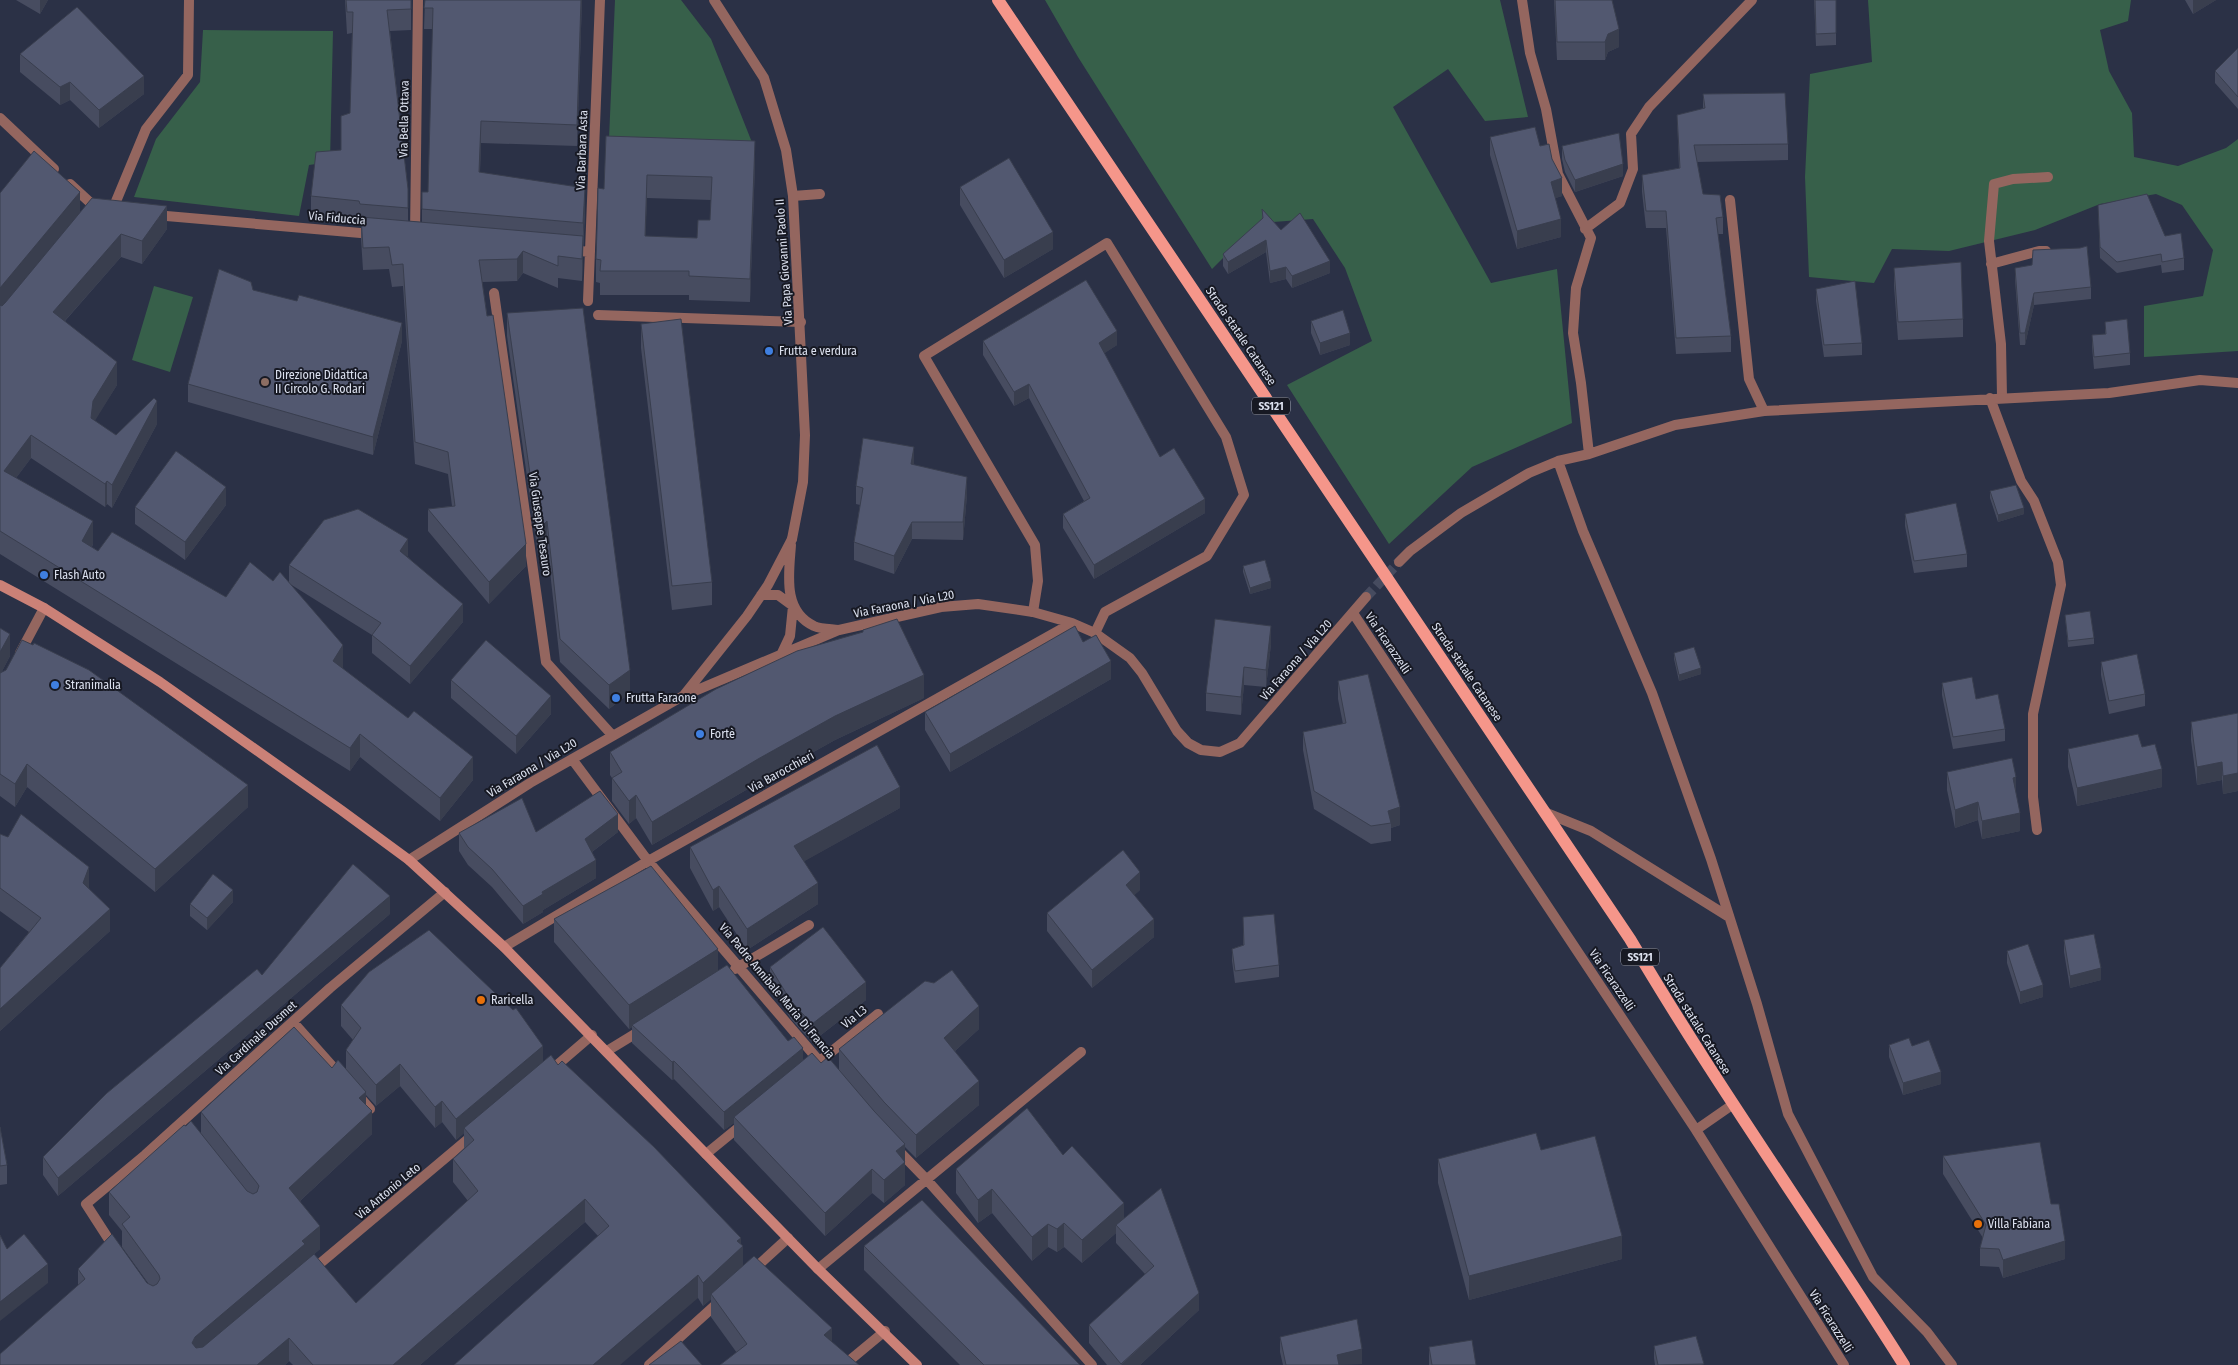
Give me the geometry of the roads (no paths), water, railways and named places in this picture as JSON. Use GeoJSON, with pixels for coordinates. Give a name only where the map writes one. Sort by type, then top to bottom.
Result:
{"type":"FeatureCollection","features":[{"type":"Feature","properties":{"kind":"main road","name":"Strada statale Catanese"},"geometry":{"type":"LineString","coordinates":[[998,0],[1630,939],[1679,1023],[1904,1365]]}},
{"type":"Feature","properties":{"kind":"main road"},"geometry":{"type":"LineString","coordinates":[[0,585],[44,608],[160,682],[409,860],[504,947],[608,1051],[818,1269],[917,1365]]}},
{"type":"Feature","properties":{"kind":"street"},"geometry":{"type":"LineString","coordinates":[[0,118],[32,155],[91,210],[117,211],[146,129],[188,74],[189,0]]}},
{"type":"Feature","properties":{"kind":"street","name":"Via Bella Ottava"},"geometry":{"type":"LineString","coordinates":[[415,238],[418,0]]}},
{"type":"Feature","properties":{"kind":"street","name":"Via Barbara Asta"},"geometry":{"type":"LineString","coordinates":[[588,301],[600,0]]}},
{"type":"Feature","properties":{"kind":"street","name":"Via Papa Giovanni Paolo II"},"geometry":{"type":"LineString","coordinates":[[714,0],[764,78],[786,150],[793,196],[801,322],[805,444],[803,482],[792,539]]}},
{"type":"Feature","properties":{"kind":"street"},"geometry":{"type":"LineString","coordinates":[[1522,0],[1530,53],[1546,109],[1558,174],[1591,238],[1576,288],[1573,333],[1581,383],[1588,454]]}},
{"type":"Feature","properties":{"kind":"street"},"geometry":{"type":"LineString","coordinates":[[1586,229],[1620,203],[1633,169],[1631,134],[1649,107],[1752,0]]}},
{"type":"Feature","properties":{"kind":"street"},"geometry":{"type":"LineString","coordinates":[[2002,397],[2001,344],[1989,241],[1994,184],[2013,179],[2048,177]]}},
{"type":"Feature","properties":{"kind":"street"},"geometry":{"type":"LineString","coordinates":[[793,196],[820,194]]}},
{"type":"Feature","properties":{"kind":"street"},"geometry":{"type":"LineString","coordinates":[[1730,200],[1749,379],[1764,410]]}},
{"type":"Feature","properties":{"kind":"street","name":"Via Fiduccia"},"geometry":{"type":"LineString","coordinates":[[141,213],[385,235]]}},
{"type":"Feature","properties":{"kind":"street"},"geometry":{"type":"LineString","coordinates":[[1033,612],[1038,581],[1035,545],[924,356],[1107,243],[1226,437],[1244,495],[1207,556],[1105,612],[1095,633]]}},
{"type":"Feature","properties":{"kind":"street"},"geometry":{"type":"LineString","coordinates":[[561,249],[590,252]]}},
{"type":"Feature","properties":{"kind":"street"},"geometry":{"type":"LineString","coordinates":[[1991,264],[2040,251],[2056,252]]}},
{"type":"Feature","properties":{"kind":"street","name":"Via Giuseppe Tesauro"},"geometry":{"type":"LineString","coordinates":[[494,293],[546,662],[612,735]]}},
{"type":"Feature","properties":{"kind":"street"},"geometry":{"type":"LineString","coordinates":[[598,315],[801,322]]}},
{"type":"Feature","properties":{"kind":"street"},"geometry":{"type":"LineString","coordinates":[[1399,562],[1410,551],[1461,513],[1529,473],[1558,461],[1588,454],[1675,425],[1764,410],[2108,392],[2200,380],[2238,383]]}},
{"type":"Feature","properties":{"kind":"street"},"geometry":{"type":"LineString","coordinates":[[1990,398],[2021,481],[2034,501],[2058,562],[2062,585],[2033,714],[2033,797],[2037,830]]}},
{"type":"Feature","properties":{"kind":"street"},"geometry":{"type":"LineString","coordinates":[[1558,461],[1583,530],[1652,693],[1711,859],[1788,1114],[1874,1277],[1927,1332],[1952,1365]]}},
{"type":"Feature","properties":{"kind":"street"},"geometry":{"type":"LineString","coordinates":[[683,696],[747,616],[792,539]]}},
{"type":"Feature","properties":{"kind":"street"},"geometry":{"type":"LineString","coordinates":[[792,539],[788,585],[794,606],[803,619],[816,627],[839,630]]}},
{"type":"Feature","properties":{"kind":"street"},"geometry":{"type":"LineString","coordinates":[[761,595],[778,595],[794,606]]}},
{"type":"Feature","properties":{"kind":"street","name":"Via Faraona / Via L20"},"geometry":{"type":"LineString","coordinates":[[409,860],[530,782],[683,696],[839,630],[942,607],[978,604],[1033,612],[1072,623],[1095,633],[1130,658],[1142,673],[1177,731],[1188,743],[1201,750],[1220,752],[1240,743],[1366,597]]}},
{"type":"Feature","properties":{"kind":"street"},"geometry":{"type":"LineString","coordinates":[[782,653],[790,636],[794,606]]}},
{"type":"Feature","properties":{"kind":"street"},"geometry":{"type":"LineString","coordinates":[[13,664],[44,608]]}},
{"type":"Feature","properties":{"kind":"street","name":"Via Ficarazzelli"},"geometry":{"type":"LineString","coordinates":[[1353,613],[1696,1130],[1844,1365]]}},
{"type":"Feature","properties":{"kind":"street","name":"Via Barocchieri"},"geometry":{"type":"LineString","coordinates":[[504,947],[648,860],[1072,623]]}},
{"type":"Feature","properties":{"kind":"street","name":"Via Padre Annibale Maria Di Francia"},"geometry":{"type":"LineString","coordinates":[[572,759],[648,860],[822,1064]]}},
{"type":"Feature","properties":{"kind":"street"},"geometry":{"type":"LineString","coordinates":[[1544,812],[1591,830],[1729,917]]}},
{"type":"Feature","properties":{"kind":"street","name":"Via Cardinale Dusmet"},"geometry":{"type":"LineString","coordinates":[[118,1254],[86,1204],[185,1126],[330,988],[445,892]]}},
{"type":"Feature","properties":{"kind":"street"},"geometry":{"type":"LineString","coordinates":[[722,977],[809,925]]}},
{"type":"Feature","properties":{"kind":"street","name":"Via L3"},"geometry":{"type":"LineString","coordinates":[[804,1074],[822,1064],[878,1014]]}},
{"type":"Feature","properties":{"kind":"street"},"geometry":{"type":"LineString","coordinates":[[293,1022],[370,1109]]}},
{"type":"Feature","properties":{"kind":"street"},"geometry":{"type":"LineString","coordinates":[[608,1051],[648,1025]]}},
{"type":"Feature","properties":{"kind":"street"},"geometry":{"type":"LineString","coordinates":[[539,1080],[592,1035]]}},
{"type":"Feature","properties":{"kind":"street"},"geometry":{"type":"LineString","coordinates":[[818,1269],[1081,1052]]}},
{"type":"Feature","properties":{"kind":"street"},"geometry":{"type":"LineString","coordinates":[[1696,1130],[1732,1105]]}},
{"type":"Feature","properties":{"kind":"street"},"geometry":{"type":"LineString","coordinates":[[706,1154],[752,1117]]}},
{"type":"Feature","properties":{"kind":"street","name":"Via Antonio Leto"},"geometry":{"type":"LineString","coordinates":[[305,1276],[479,1130]]}},
{"type":"Feature","properties":{"kind":"street"},"geometry":{"type":"LineString","coordinates":[[891,1143],[927,1180],[1092,1365]]}},
{"type":"Feature","properties":{"kind":"street"},"geometry":{"type":"LineString","coordinates":[[744,1278],[788,1238]]}},
{"type":"Feature","properties":{"kind":"street"},"geometry":{"type":"LineString","coordinates":[[650,1365],[730,1292]]}},
{"type":"Feature","properties":{"kind":"street"},"geometry":{"type":"LineString","coordinates":[[844,1365],[885,1332]]}},
{"type":"Feature","properties":{"kind":"tunnel"},"geometry":{"type":"LineString","coordinates":[[1366,597],[1399,562]]}},
{"type":"Feature","properties":{"kind":"place","name":"Frutta e verdura"},"geometry":{"type":"Point","coordinates":[769,351]}},
{"type":"Feature","properties":{"kind":"place","name":"Direzione Didattica II Circolo G. Rodari"},"geometry":{"type":"Point","coordinates":[265,382]}},
{"type":"Feature","properties":{"kind":"place","name":"Flash Auto"},"geometry":{"type":"Point","coordinates":[44,575]}},
{"type":"Feature","properties":{"kind":"place","name":"Stranimalia"},"geometry":{"type":"Point","coordinates":[55,685]}},
{"type":"Feature","properties":{"kind":"place","name":"Frutta Faraone"},"geometry":{"type":"Point","coordinates":[616,698]}},
{"type":"Feature","properties":{"kind":"place","name":"Fortè"},"geometry":{"type":"Point","coordinates":[700,734]}},
{"type":"Feature","properties":{"kind":"place","name":"Raricella"},"geometry":{"type":"Point","coordinates":[481,1000]}},
{"type":"Feature","properties":{"kind":"place","name":"Villa Fabiana"},"geometry":{"type":"Point","coordinates":[1978,1224]}}]}
